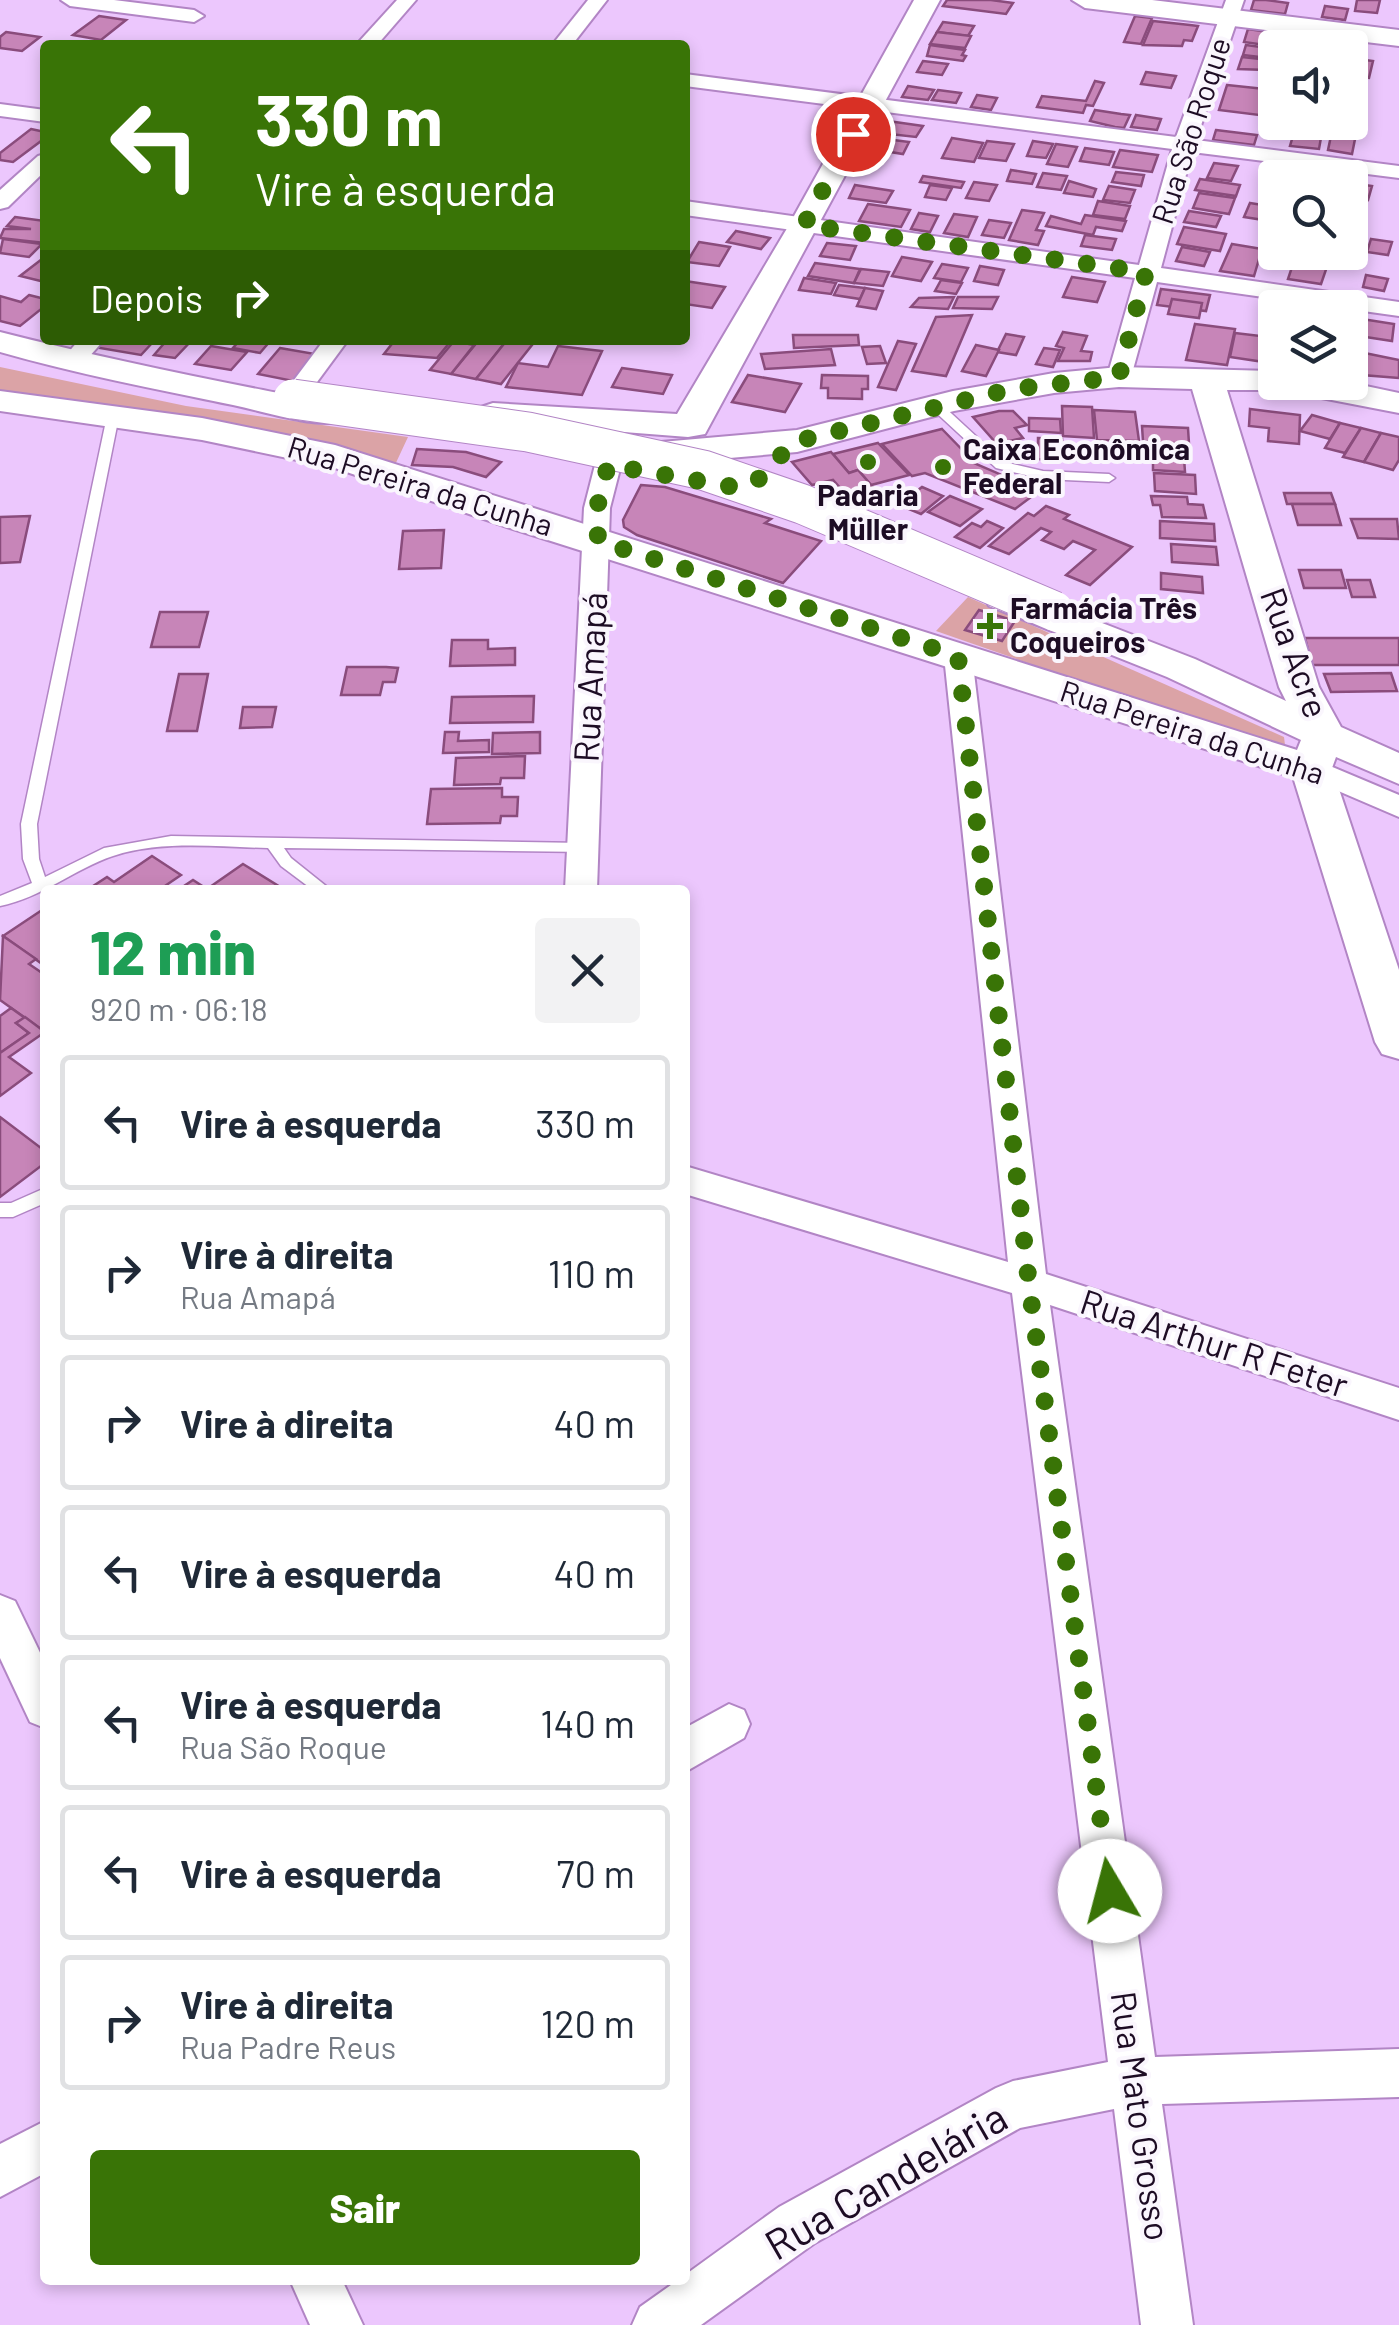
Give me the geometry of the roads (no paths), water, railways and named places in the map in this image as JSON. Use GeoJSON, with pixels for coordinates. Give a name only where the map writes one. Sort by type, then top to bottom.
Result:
{"type":"FeatureCollection","features":[{"type":"Feature","properties":{"kind":"main road"},"geometry":{"type":"LineString","coordinates":[[701,426],[804,225],[927,0]]}},
{"type":"Feature","properties":{"kind":"main road"},"geometry":{"type":"LineString","coordinates":[[1085,0],[1232,9],[1399,38]]}},
{"type":"Feature","properties":{"kind":"main road"},"geometry":{"type":"LineString","coordinates":[[0,342],[82,351],[288,406],[442,426],[523,449],[705,483],[747,487],[760,478],[774,450]]}},
{"type":"Feature","properties":{"kind":"main road"},"geometry":{"type":"LineString","coordinates":[[562,457],[774,450],[936,405],[1012,389],[1119,377],[1258,380]]}},
{"type":"Feature","properties":{"kind":"main road","name":"Rua Acre"},"geometry":{"type":"LineString","coordinates":[[1206,377],[1399,1042]]}},
{"type":"Feature","properties":{"kind":"main road"},"geometry":{"type":"LineString","coordinates":[[237,394],[701,426],[877,420]]}},
{"type":"Feature","properties":{"kind":"main road"},"geometry":{"type":"LineString","coordinates":[[295,396],[528,432],[746,483],[1036,603],[1181,668]]}},
{"type":"Feature","properties":{"kind":"main road"},"geometry":{"type":"LineString","coordinates":[[1368,397],[1399,403]]}},
{"type":"Feature","properties":{"kind":"main road","name":"Rua Pereira da Cunha"},"geometry":{"type":"LineString","coordinates":[[0,401],[262,439],[326,454],[958,656],[1123,713],[1317,750]]}},
{"type":"Feature","properties":{"kind":"main road"},"geometry":{"type":"LineString","coordinates":[[523,449],[536,430],[563,419]]}},
{"type":"Feature","properties":{"kind":"main road"},"geometry":{"type":"LineString","coordinates":[[701,426],[774,450],[817,494],[1063,605],[1181,668],[1317,750],[1399,770]]}},
{"type":"Feature","properties":{"kind":"main road"},"geometry":{"type":"LineString","coordinates":[[705,483],[809,517],[1181,668]]}},
{"type":"Feature","properties":{"kind":"street"},"geometry":{"type":"LineString","coordinates":[[70,0],[194,16]]}},
{"type":"Feature","properties":{"kind":"street"},"geometry":{"type":"LineString","coordinates":[[174,36],[212,0]]}},
{"type":"Feature","properties":{"kind":"street"},"geometry":{"type":"LineString","coordinates":[[371,40],[407,0]]}},
{"type":"Feature","properties":{"kind":"street"},"geometry":{"type":"LineString","coordinates":[[566,40],[598,0]]}},
{"type":"Feature","properties":{"kind":"street","name":"Rua São Roque"},"geometry":{"type":"LineString","coordinates":[[1119,377],[1184,144],[1232,9]]}},
{"type":"Feature","properties":{"kind":"street"},"geometry":{"type":"LineString","coordinates":[[690,81],[1399,172]]}},
{"type":"Feature","properties":{"kind":"street"},"geometry":{"type":"LineString","coordinates":[[0,110],[40,115]]}},
{"type":"Feature","properties":{"kind":"street"},"geometry":{"type":"LineString","coordinates":[[0,202],[40,165]]}},
{"type":"Feature","properties":{"kind":"street"},"geometry":{"type":"LineString","coordinates":[[690,209],[1399,308]]}},
{"type":"Feature","properties":{"kind":"street"},"geometry":{"type":"LineString","coordinates":[[295,396],[332,345]]}},
{"type":"Feature","properties":{"kind":"street","name":"Rua Amapá"},"geometry":{"type":"LineString","coordinates":[[581,885],[597,508],[608,465]]}},
{"type":"Feature","properties":{"kind":"street","name":"Rua Mato Grosso"},"geometry":{"type":"LineString","coordinates":[[958,656],[1029,1284],[1168,2325]]}},
{"type":"Feature","properties":{"kind":"street","name":"Rua Pereira da Cunha"},"geometry":{"type":"LineString","coordinates":[[1317,750],[1399,807]]}},
{"type":"Feature","properties":{"kind":"street","name":"Rua Arthur R Feter"},"geometry":{"type":"LineString","coordinates":[[690,1182],[1029,1284],[1399,1404]]}},
{"type":"Feature","properties":{"kind":"street"},"geometry":{"type":"LineString","coordinates":[[0,1614],[30,1682]]}},
{"type":"Feature","properties":{"kind":"street"},"geometry":{"type":"LineString","coordinates":[[690,1749],[729,1724]]}},
{"type":"Feature","properties":{"kind":"street","name":"Rua Candelária"},"geometry":{"type":"LineString","coordinates":[[658,2325],[797,2224],[1013,2105],[1135,2081],[1399,2073]]}},
{"type":"Feature","properties":{"kind":"street"},"geometry":{"type":"LineString","coordinates":[[0,2172],[40,2148]]}},
{"type":"Feature","properties":{"kind":"street"},"geometry":{"type":"LineString","coordinates":[[317,2285],[337,2325]]}},
{"type":"Feature","properties":{"kind":"lane"},"geometry":{"type":"LineString","coordinates":[[936,405],[1000,465],[1042,475],[1110,478]]}},
{"type":"Feature","properties":{"kind":"lane"},"geometry":{"type":"LineString","coordinates":[[40,883],[31,859],[29,824],[114,416]]}},
{"type":"Feature","properties":{"kind":"lane"},"geometry":{"type":"LineString","coordinates":[[0,902],[12,900],[105,853],[171,841],[583,848]]}},
{"type":"Feature","properties":{"kind":"lane"},"geometry":{"type":"LineString","coordinates":[[271,841],[286,862],[316,885]]}},
{"type":"Feature","properties":{"kind":"lane"},"geometry":{"type":"LineString","coordinates":[[0,1210],[14,1210],[40,1197]]}},
{"type":"Feature","properties":{"kind":"place","name":"Padaria Müller"},"geometry":{"type":"Point","coordinates":[868,462]}},
{"type":"Feature","properties":{"kind":"place","name":"Caixa Econômica Federal"},"geometry":{"type":"Point","coordinates":[943,467]}},
{"type":"Feature","properties":{"kind":"place","name":"Farmácia Três Coqueiros"},"geometry":{"type":"Point","coordinates":[990,626]}}]}
